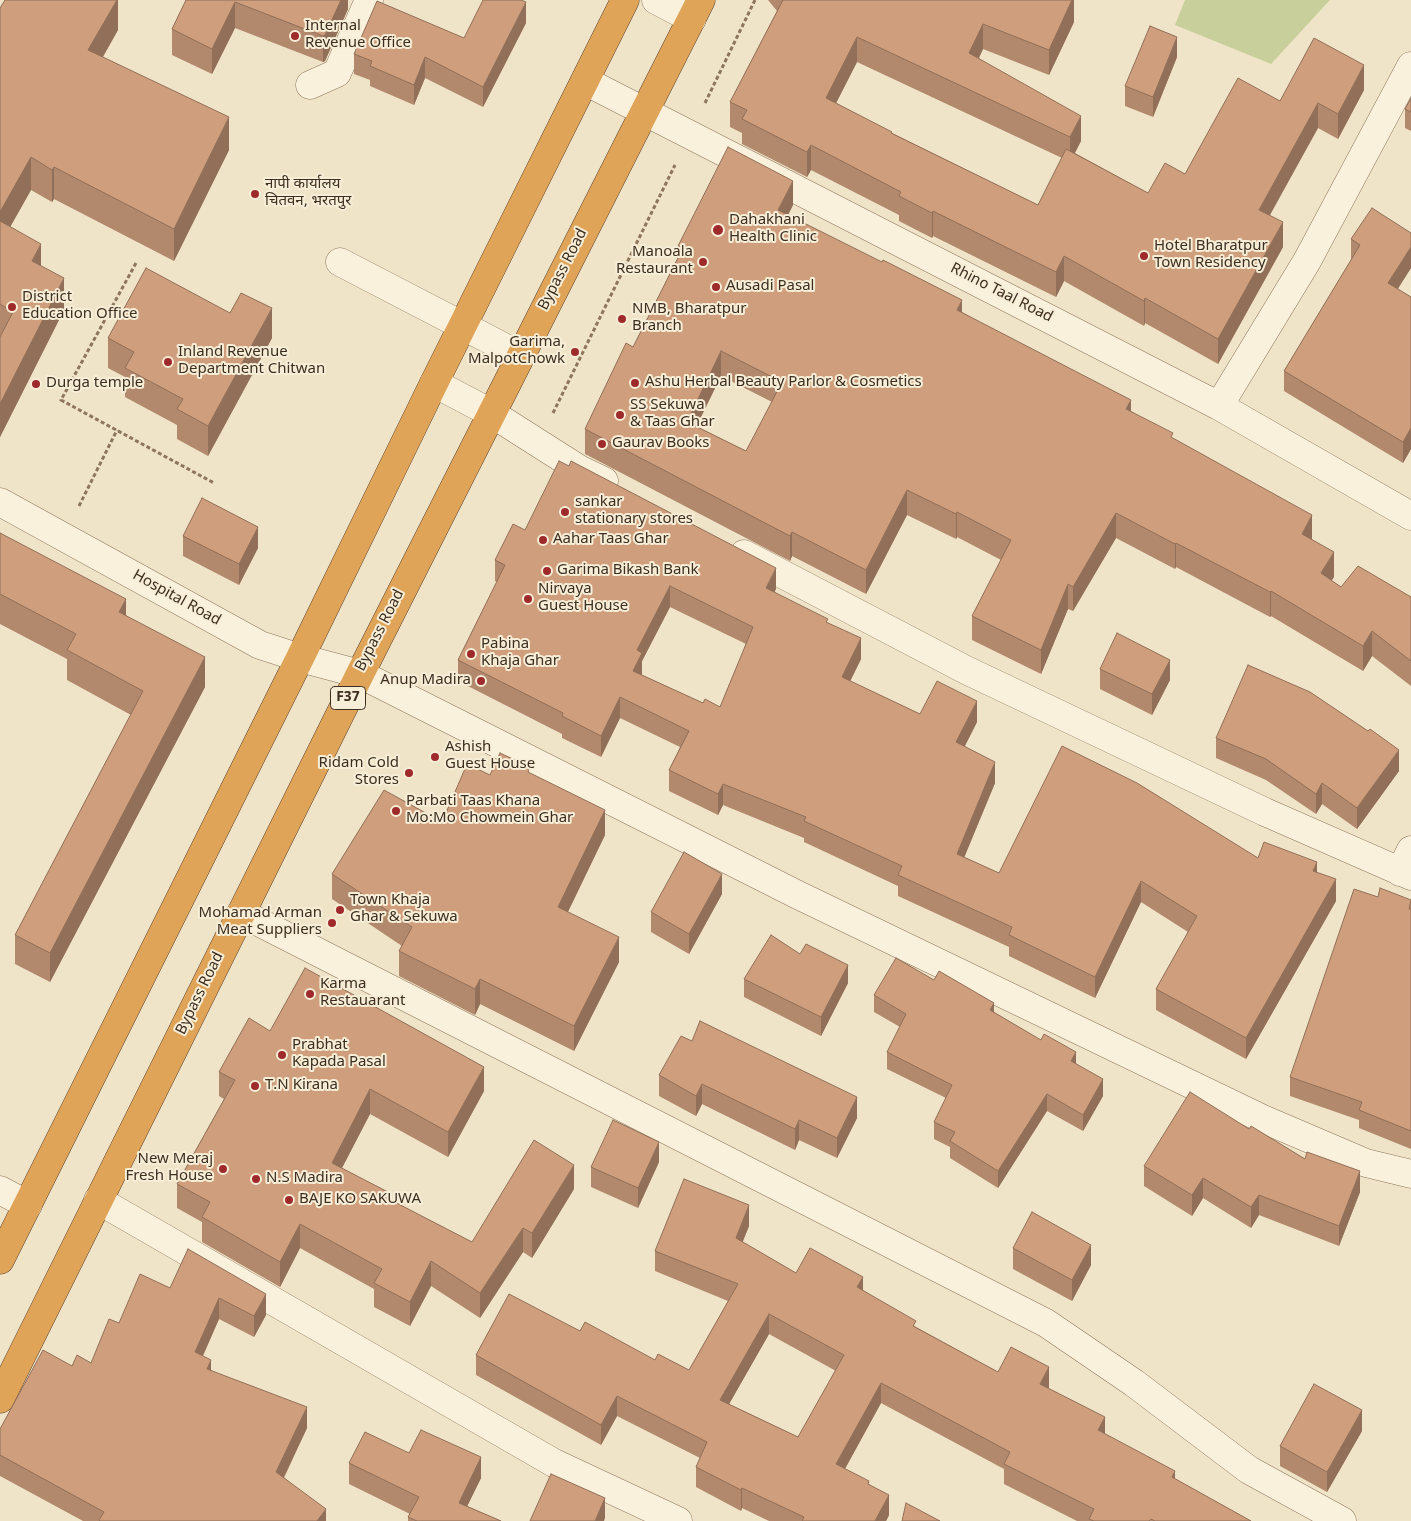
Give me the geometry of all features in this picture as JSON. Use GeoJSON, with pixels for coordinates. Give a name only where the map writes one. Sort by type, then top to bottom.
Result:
{"type":"FeatureCollection","features":[{"type":"Feature","properties":{"kind":"highway"},"geometry":{"type":"LineString","coordinates":[[0,1260],[625,0]]}},
{"type":"Feature","properties":{"kind":"highway","name":"Bypass Road"},"geometry":{"type":"LineString","coordinates":[[0,1400],[360,674],[696,10]]}},
{"type":"Feature","properties":{"kind":"street"},"geometry":{"type":"LineString","coordinates":[[310,85],[337,73],[368,0]]}},
{"type":"Feature","properties":{"kind":"street"},"geometry":{"type":"LineString","coordinates":[[656,0],[696,10]]}},
{"type":"Feature","properties":{"kind":"street"},"geometry":{"type":"LineString","coordinates":[[1219,406],[1307,261],[1411,66]]}},
{"type":"Feature","properties":{"kind":"street","name":"Rhino Taal Road"},"geometry":{"type":"LineString","coordinates":[[586,81],[1219,406],[1411,516]]}},
{"type":"Feature","properties":{"kind":"street"},"geometry":{"type":"LineString","coordinates":[[340,262],[521,356]]}},
{"type":"Feature","properties":{"kind":"street"},"geometry":{"type":"LineString","coordinates":[[434,383],[491,413],[579,469],[624,492]]}},
{"type":"Feature","properties":{"kind":"street","name":"Hospital Road"},"geometry":{"type":"LineString","coordinates":[[0,502],[260,645],[360,674],[798,895],[1263,1119],[1366,1163],[1411,1174]]}},
{"type":"Feature","properties":{"kind":"street"},"geometry":{"type":"LineString","coordinates":[[721,542],[966,670],[1265,812],[1407,866]]}},
{"type":"Feature","properties":{"kind":"street"},"geometry":{"type":"LineString","coordinates":[[241,913],[1046,1323],[1134,1383],[1249,1470],[1342,1521]]}},
{"type":"Feature","properties":{"kind":"street"},"geometry":{"type":"LineString","coordinates":[[0,1190],[28,1204]]}},
{"type":"Feature","properties":{"kind":"street"},"geometry":{"type":"LineString","coordinates":[[98,1200],[554,1462],[678,1521]]}},
{"type":"Feature","properties":{"kind":"path"},"geometry":{"type":"LineString","coordinates":[[538,442],[755,0]]}},
{"type":"Feature","properties":{"kind":"path"},"geometry":{"type":"LineString","coordinates":[[136,262],[61,400],[214,483]]}},
{"type":"Feature","properties":{"kind":"path"},"geometry":{"type":"LineString","coordinates":[[64,537],[117,430]]}},
{"type":"Feature","properties":{"kind":"green space"},"geometry":{"type":"Polygon","coordinates":[[[1185,0],[1330,0],[1271,64],[1175,25],[1185,0]]]}},
{"type":"Feature","properties":{"kind":"building"},"geometry":{"type":"Polygon","coordinates":[[[5,0],[117,0],[88,50],[229,117],[174,229],[54,167],[52,170],[31,157],[0,212],[0,8],[5,0]]]}},
{"type":"Feature","properties":{"kind":"building"},"geometry":{"type":"Polygon","coordinates":[[[186,0],[341,0],[323,36],[235,2],[212,49],[172,29],[186,0]]]}},
{"type":"Feature","properties":{"kind":"building"},"geometry":{"type":"Polygon","coordinates":[[[483,0],[521,0],[526,2],[483,87],[425,57],[414,85],[370,66],[372,61],[354,54],[377,1],[464,38],[483,0]]]}},
{"type":"Feature","properties":{"kind":"building"},"geometry":{"type":"Polygon","coordinates":[[[783,0],[1072,0],[1049,50],[983,24],[969,53],[1081,116],[1070,137],[857,37],[826,98],[891,133],[1038,205],[1066,149],[1148,193],[1165,163],[1185,174],[1238,78],[1280,101],[1314,38],[1364,65],[1338,114],[1318,103],[1259,210],[1283,222],[1218,339],[1145,298],[1144,301],[1064,256],[1056,272],[899,196],[901,192],[811,145],[807,152],[742,119],[747,110],[730,102],[783,0]]]}},
{"type":"Feature","properties":{"kind":"building"},"geometry":{"type":"Polygon","coordinates":[[[1150,26],[1177,37],[1153,97],[1125,86],[1150,26]]]}},
{"type":"Feature","properties":{"kind":"building"},"geometry":{"type":"Polygon","coordinates":[[[1411,98],[1411,112],[1405,109],[1411,98]]]}},
{"type":"Feature","properties":{"kind":"building"},"geometry":{"type":"Polygon","coordinates":[[[728,147],[793,181],[778,210],[962,300],[957,310],[1131,400],[1126,409],[1173,433],[1171,437],[1312,515],[1302,534],[1334,552],[1321,573],[1341,587],[1358,566],[1411,597],[1411,661],[1372,631],[1363,646],[1271,591],[1116,513],[1073,587],[1068,584],[1041,650],[972,616],[1011,540],[957,512],[956,514],[907,490],[866,570],[792,532],[790,536],[585,429],[626,343],[633,347],[683,248],[678,246],[728,147]],[[721,351],[687,422],[746,451],[782,382],[721,351]]]}},
{"type":"Feature","properties":{"kind":"building"},"geometry":{"type":"Polygon","coordinates":[[[1372,208],[1411,233],[1411,247],[1388,283],[1411,297],[1411,428],[1403,442],[1284,371],[1360,245],[1351,239],[1372,208]]]}},
{"type":"Feature","properties":{"kind":"building"},"geometry":{"type":"Polygon","coordinates":[[[0,221],[41,244],[32,261],[64,278],[0,404],[0,337],[13,312],[0,304],[0,221]]]}},
{"type":"Feature","properties":{"kind":"building"},"geometry":{"type":"Polygon","coordinates":[[[146,268],[230,313],[241,293],[272,308],[208,426],[177,409],[183,399],[125,368],[134,352],[108,338],[146,268]]]}},
{"type":"Feature","properties":{"kind":"building"},"geometry":{"type":"Polygon","coordinates":[[[559,461],[569,466],[571,461],[776,568],[766,588],[828,619],[826,622],[861,638],[842,677],[920,714],[937,681],[977,701],[956,742],[995,762],[957,854],[999,873],[1062,746],[1137,783],[1258,858],[1264,842],[1317,862],[1313,871],[1336,879],[1246,1038],[1156,989],[1197,916],[1141,881],[1095,977],[1009,935],[1012,927],[898,875],[902,866],[804,821],[806,817],[723,784],[718,794],[669,770],[689,731],[620,697],[601,736],[562,716],[563,713],[458,660],[505,565],[495,560],[513,524],[525,530],[559,461]],[[670,586],[637,650],[642,653],[633,671],[703,703],[705,699],[720,707],[753,627],[670,586]]]}},
{"type":"Feature","properties":{"kind":"building"},"geometry":{"type":"Polygon","coordinates":[[[202,498],[258,527],[239,564],[183,536],[202,498]]]}},
{"type":"Feature","properties":{"kind":"building"},"geometry":{"type":"Polygon","coordinates":[[[0,533],[126,599],[119,612],[205,657],[50,953],[15,935],[143,691],[67,650],[76,634],[0,594],[0,533]]]}},
{"type":"Feature","properties":{"kind":"building"},"geometry":{"type":"Polygon","coordinates":[[[1117,633],[1170,660],[1152,694],[1100,669],[1117,633]]]}},
{"type":"Feature","properties":{"kind":"building"},"geometry":{"type":"Polygon","coordinates":[[[1248,665],[1310,692],[1368,731],[1370,729],[1399,750],[1357,808],[1322,783],[1316,794],[1266,759],[1216,738],[1248,665]]]}},
{"type":"Feature","properties":{"kind":"building"},"geometry":{"type":"Polygon","coordinates":[[[500,753],[530,767],[528,772],[605,810],[558,907],[619,937],[574,1026],[480,979],[475,989],[399,951],[412,927],[332,874],[384,790],[442,822],[467,764],[490,775],[500,753]]]}},
{"type":"Feature","properties":{"kind":"building"},"geometry":{"type":"Polygon","coordinates":[[[684,852],[722,874],[689,934],[651,912],[684,852]]]}},
{"type":"Feature","properties":{"kind":"building"},"geometry":{"type":"Polygon","coordinates":[[[1380,888],[1411,900],[1409,909],[1411,909],[1411,1131],[1359,1110],[1362,1102],[1290,1077],[1354,889],[1378,897],[1380,888]]]}},
{"type":"Feature","properties":{"kind":"building"},"geometry":{"type":"Polygon","coordinates":[[[771,935],[800,954],[806,944],[848,965],[821,1017],[744,979],[771,935]]]}},
{"type":"Feature","properties":{"kind":"building"},"geometry":{"type":"Polygon","coordinates":[[[896,958],[934,980],[939,971],[994,1003],[990,1010],[1041,1040],[1044,1034],[1076,1052],[1071,1061],[1103,1079],[1083,1115],[1047,1094],[998,1171],[950,1141],[955,1132],[934,1122],[952,1085],[887,1052],[906,1014],[874,995],[896,958]]]}},
{"type":"Feature","properties":{"kind":"building"},"geometry":{"type":"Polygon","coordinates":[[[305,968],[484,1067],[448,1132],[370,1089],[332,1163],[388,1192],[385,1197],[472,1242],[534,1140],[574,1165],[532,1233],[523,1228],[480,1293],[431,1261],[410,1302],[374,1283],[382,1269],[300,1224],[280,1262],[202,1217],[210,1202],[177,1184],[235,1080],[219,1072],[249,1018],[270,1031],[305,968]]]}},
{"type":"Feature","properties":{"kind":"building"},"geometry":{"type":"Polygon","coordinates":[[[700,1021],[857,1097],[837,1138],[799,1120],[795,1129],[702,1084],[696,1096],[659,1075],[681,1036],[692,1041],[700,1021]]]}},
{"type":"Feature","properties":{"kind":"building"},"geometry":{"type":"Polygon","coordinates":[[[1190,1092],[1249,1129],[1251,1126],[1305,1159],[1307,1152],[1360,1171],[1339,1226],[1259,1195],[1251,1207],[1203,1178],[1192,1195],[1144,1166],[1190,1092]]]}},
{"type":"Feature","properties":{"kind":"building"},"geometry":{"type":"Polygon","coordinates":[[[613,1120],[659,1142],[638,1188],[591,1167],[613,1120]]]}},
{"type":"Feature","properties":{"kind":"building"},"geometry":{"type":"Polygon","coordinates":[[[684,1179],[749,1205],[736,1238],[796,1273],[810,1248],[863,1277],[857,1287],[916,1321],[913,1326],[998,1372],[1011,1347],[1049,1367],[1040,1384],[1105,1417],[1098,1430],[1175,1471],[1172,1477],[1251,1521],[1155,1521],[1151,1519],[1149,1521],[1094,1521],[1089,1519],[1094,1509],[1004,1464],[1010,1452],[881,1383],[836,1464],[869,1481],[868,1484],[889,1495],[875,1521],[802,1521],[804,1517],[742,1488],[741,1490],[696,1467],[707,1442],[617,1396],[601,1425],[476,1355],[509,1294],[580,1331],[585,1322],[655,1360],[658,1354],[689,1370],[738,1284],[655,1251],[684,1179]],[[769,1314],[720,1400],[798,1437],[844,1355],[769,1314]]]}},
{"type":"Feature","properties":{"kind":"building"},"geometry":{"type":"Polygon","coordinates":[[[1032,1212],[1091,1245],[1072,1280],[1013,1248],[1032,1212]]]}},
{"type":"Feature","properties":{"kind":"building"},"geometry":{"type":"Polygon","coordinates":[[[188,1249],[266,1294],[254,1316],[219,1298],[195,1352],[211,1360],[207,1369],[307,1407],[276,1472],[326,1509],[317,1521],[100,1521],[104,1512],[0,1455],[0,1429],[43,1350],[72,1366],[77,1355],[91,1363],[109,1319],[119,1323],[140,1274],[170,1288],[188,1249]]]}},
{"type":"Feature","properties":{"kind":"building"},"geometry":{"type":"Polygon","coordinates":[[[1314,1384],[1362,1410],[1327,1472],[1280,1446],[1314,1384]]]}},
{"type":"Feature","properties":{"kind":"building"},"geometry":{"type":"Polygon","coordinates":[[[421,1430],[481,1457],[459,1503],[501,1521],[417,1521],[408,1517],[419,1497],[349,1463],[365,1432],[409,1453],[421,1430]]]}},
{"type":"Feature","properties":{"kind":"building"},"geometry":{"type":"Polygon","coordinates":[[[551,1474],[605,1498],[595,1521],[530,1521],[551,1474]]]}},
{"type":"Feature","properties":{"kind":"building"},"geometry":{"type":"Polygon","coordinates":[[[906,1503],[940,1521],[902,1521],[906,1503]]]}},
{"type":"Feature","properties":{"kind":"place","name":"Internal Revenue Office"},"geometry":{"type":"Point","coordinates":[295,36]}},
{"type":"Feature","properties":{"kind":"place","name":"नापी कार्यालय चितवन, भरतपुर"},"geometry":{"type":"Point","coordinates":[255,194]}},
{"type":"Feature","properties":{"kind":"place","name":"Dahakhani Health Clinic"},"geometry":{"type":"Point","coordinates":[718,230]}},
{"type":"Feature","properties":{"kind":"place","name":"Hotel Bharatpur Town Residency"},"geometry":{"type":"Point","coordinates":[1144,256]}},
{"type":"Feature","properties":{"kind":"place","name":"Manoala Restaurant"},"geometry":{"type":"Point","coordinates":[703,262]}},
{"type":"Feature","properties":{"kind":"place","name":"Ausadi Pasal"},"geometry":{"type":"Point","coordinates":[716,287]}},
{"type":"Feature","properties":{"kind":"place","name":"District Education Office"},"geometry":{"type":"Point","coordinates":[12,307]}},
{"type":"Feature","properties":{"kind":"place","name":"NMB, Bharatpur Branch"},"geometry":{"type":"Point","coordinates":[622,319]}},
{"type":"Feature","properties":{"kind":"place","name":"Garima, MalpotChowk"},"geometry":{"type":"Point","coordinates":[575,352]}},
{"type":"Feature","properties":{"kind":"place","name":"Inland Revenue Department Chitwan"},"geometry":{"type":"Point","coordinates":[168,362]}},
{"type":"Feature","properties":{"kind":"place","name":"Ashu Herbal Beauty Parlor & Cosmetics"},"geometry":{"type":"Point","coordinates":[635,383]}},
{"type":"Feature","properties":{"kind":"place","name":"Durga temple"},"geometry":{"type":"Point","coordinates":[36,384]}},
{"type":"Feature","properties":{"kind":"place","name":"SS Sekuwa & Taas Ghar"},"geometry":{"type":"Point","coordinates":[620,415]}},
{"type":"Feature","properties":{"kind":"place","name":"Gaurav Books"},"geometry":{"type":"Point","coordinates":[602,444]}},
{"type":"Feature","properties":{"kind":"place","name":"sankar stationary stores"},"geometry":{"type":"Point","coordinates":[565,512]}},
{"type":"Feature","properties":{"kind":"place","name":"Aahar Taas Ghar"},"geometry":{"type":"Point","coordinates":[543,540]}},
{"type":"Feature","properties":{"kind":"place","name":"Garima Bikash Bank"},"geometry":{"type":"Point","coordinates":[547,571]}},
{"type":"Feature","properties":{"kind":"place","name":"Nirvaya Guest House"},"geometry":{"type":"Point","coordinates":[528,599]}},
{"type":"Feature","properties":{"kind":"place","name":"Pabina Khaja Ghar"},"geometry":{"type":"Point","coordinates":[471,654]}},
{"type":"Feature","properties":{"kind":"place","name":"Anup Madira"},"geometry":{"type":"Point","coordinates":[481,681]}},
{"type":"Feature","properties":{"kind":"place","name":"Ashish Guest House"},"geometry":{"type":"Point","coordinates":[435,757]}},
{"type":"Feature","properties":{"kind":"place","name":"Ridam Cold Stores"},"geometry":{"type":"Point","coordinates":[409,773]}},
{"type":"Feature","properties":{"kind":"place","name":"Parbati Taas Khana Mo:Mo Chowmein Ghar"},"geometry":{"type":"Point","coordinates":[396,811]}},
{"type":"Feature","properties":{"kind":"place","name":"Town Khaja Ghar & Sekuwa"},"geometry":{"type":"Point","coordinates":[340,910]}},
{"type":"Feature","properties":{"kind":"place","name":"Mohamad Arman Meat Suppliers"},"geometry":{"type":"Point","coordinates":[332,923]}},
{"type":"Feature","properties":{"kind":"place","name":"Karma Restauarant"},"geometry":{"type":"Point","coordinates":[310,994]}},
{"type":"Feature","properties":{"kind":"place","name":"Prabhat Kapada Pasal"},"geometry":{"type":"Point","coordinates":[282,1055]}},
{"type":"Feature","properties":{"kind":"place","name":"T.N Kirana"},"geometry":{"type":"Point","coordinates":[255,1086]}},
{"type":"Feature","properties":{"kind":"place","name":"New Meraj Fresh House"},"geometry":{"type":"Point","coordinates":[223,1169]}},
{"type":"Feature","properties":{"kind":"place","name":"N.S Madira"},"geometry":{"type":"Point","coordinates":[256,1179]}},
{"type":"Feature","properties":{"kind":"place","name":"BAJE KO SAKUWA"},"geometry":{"type":"Point","coordinates":[289,1200]}}]}
